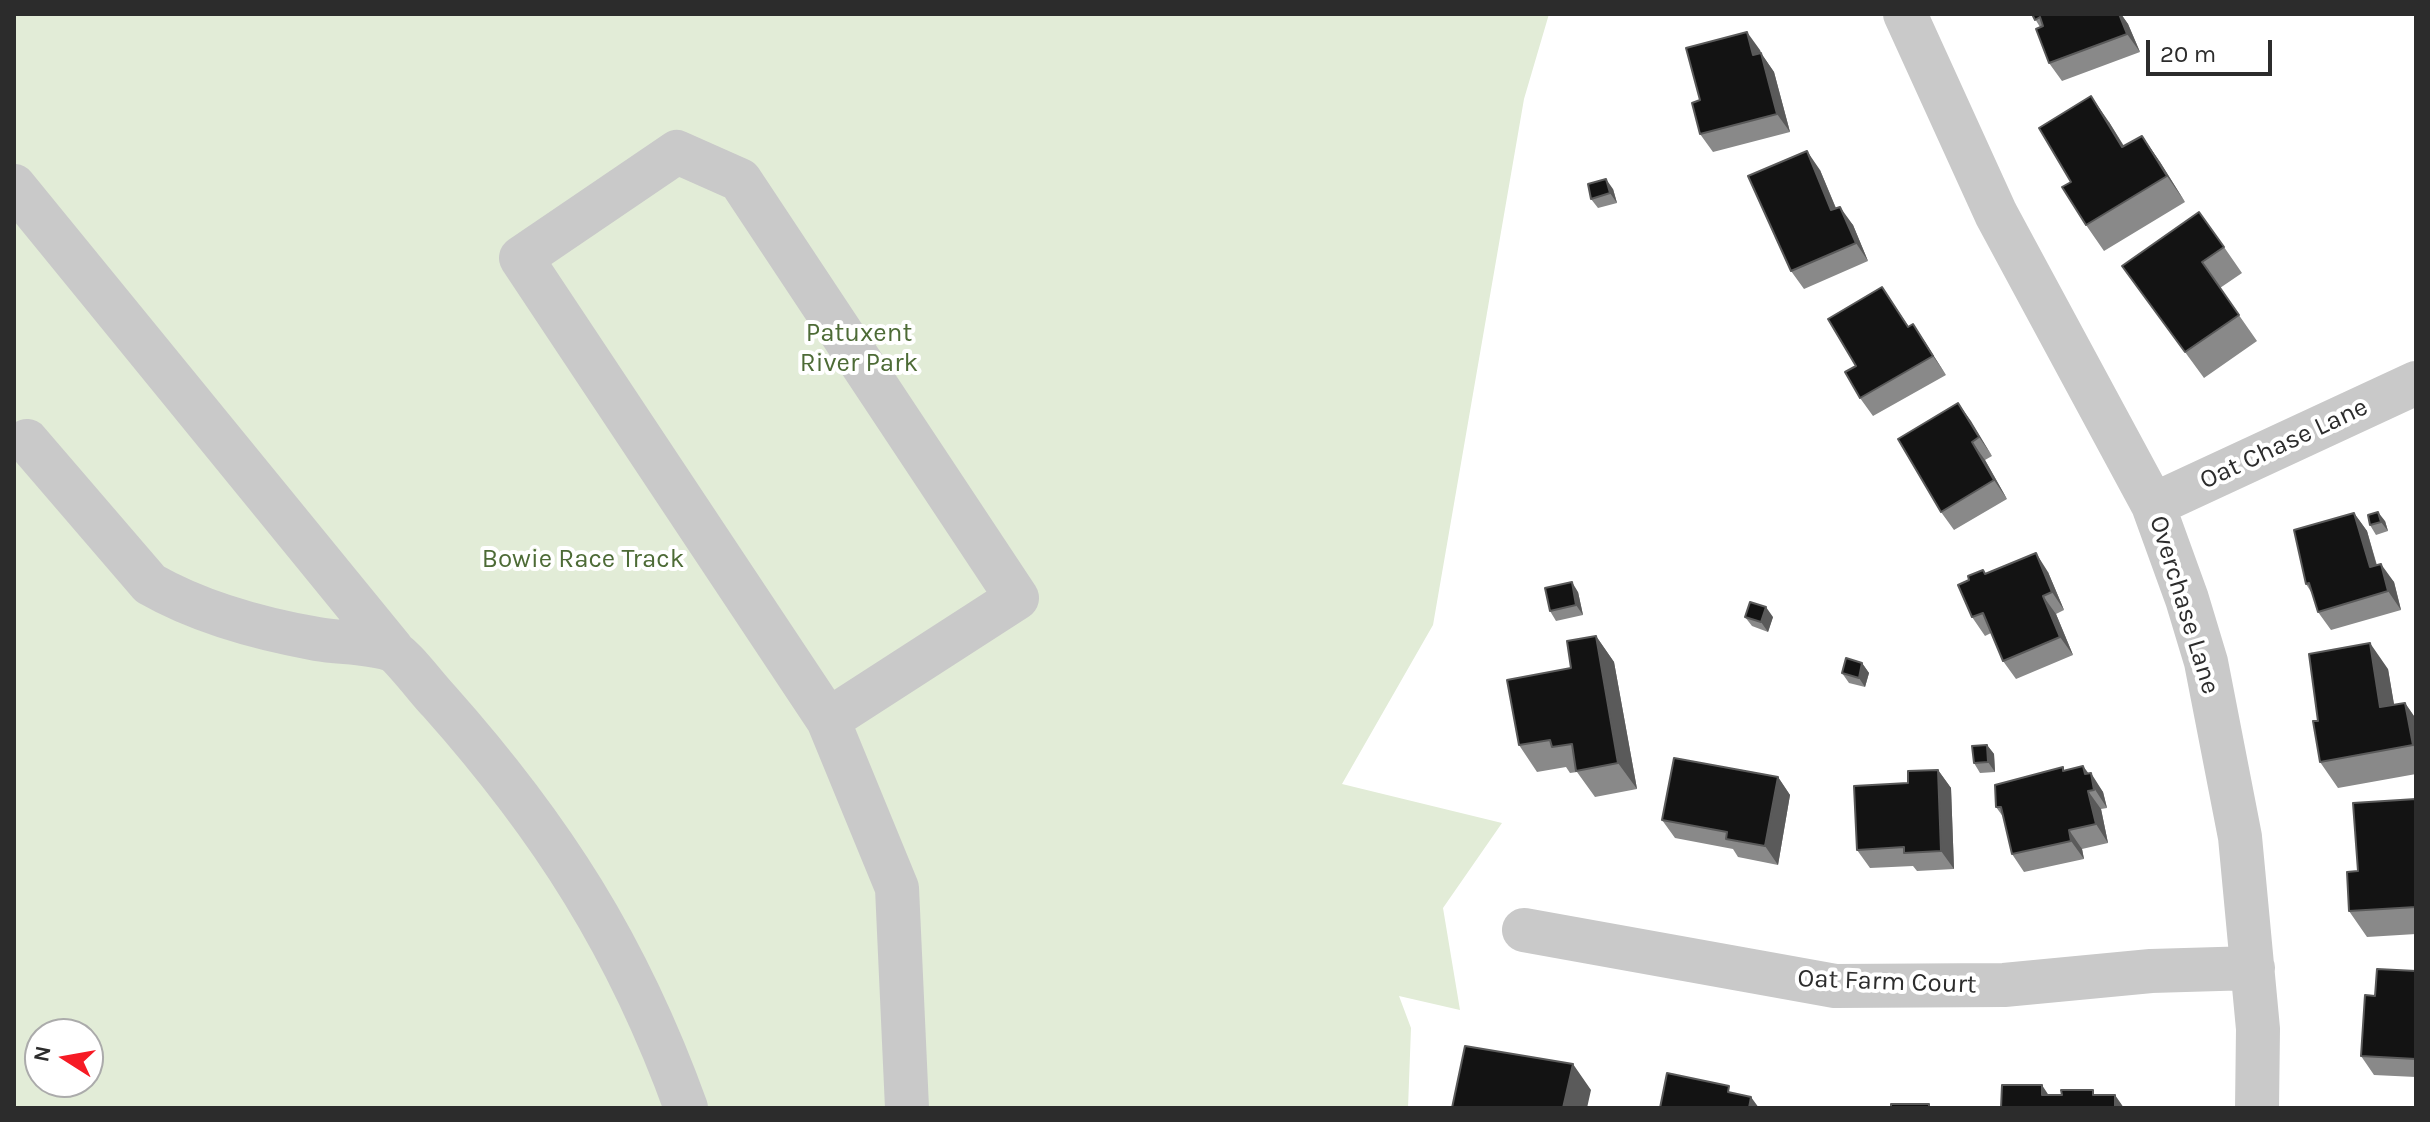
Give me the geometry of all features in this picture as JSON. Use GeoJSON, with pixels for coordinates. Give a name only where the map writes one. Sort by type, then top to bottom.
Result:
{"type":"FeatureCollection","features":[{"type":"Feature","properties":{"kind":"street","name":"Overchase Lane"},"geometry":{"type":"LineString","coordinates":[[1905,14],[1996,214],[2153,505],[2187,599],[2217,717],[2240,837],[2258,1029],[2257,1108]]}},
{"type":"Feature","properties":{"kind":"street"},"geometry":{"type":"LineString","coordinates":[[828,720],[1017,598],[740,180],[677,152],[521,258],[828,720],[897,888],[907,1108]]}},
{"type":"Feature","properties":{"kind":"street"},"geometry":{"type":"LineString","coordinates":[[14,186],[392,649],[487,755],[571,868],[636,983],[686,1108]]}},
{"type":"Feature","properties":{"kind":"street","name":"Oat Chase Lane"},"geometry":{"type":"LineString","coordinates":[[2153,505],[2416,383]]}},
{"type":"Feature","properties":{"kind":"street"},"geometry":{"type":"LineString","coordinates":[[27,441],[150,584],[172,596],[265,627],[318,639],[392,649]]}},
{"type":"Feature","properties":{"kind":"street","name":"Oat Farm Court"},"geometry":{"type":"LineString","coordinates":[[1524,930],[1835,986],[2004,985],[2151,971],[2253,968]]}},
{"type":"Feature","properties":{"kind":"green space","name":"Bowie Race Track"},"geometry":{"type":"Polygon","coordinates":[[[14,14],[1549,14],[1524,99],[1433,625],[1342,784],[1502,823],[1443,908],[1460,1010],[1399,996],[1411,1028],[1408,1108],[14,1108],[14,14]]]}},
{"type":"Feature","properties":{"kind":"building"},"geometry":{"type":"Polygon","coordinates":[[[2032,14],[2119,14],[2127,34],[2049,63],[2036,29],[2043,26],[2040,17],[2035,20],[2032,14]]]}},
{"type":"Feature","properties":{"kind":"building"},"geometry":{"type":"Polygon","coordinates":[[[1747,32],[1753,55],[1761,53],[1777,114],[1700,134],[1692,103],[1700,100],[1686,48],[1747,32]]]}},
{"type":"Feature","properties":{"kind":"building"},"geometry":{"type":"Polygon","coordinates":[[[2091,96],[2122,147],[2142,136],[2167,176],[2086,225],[2062,187],[2071,182],[2039,128],[2091,96]]]}},
{"type":"Feature","properties":{"kind":"building"},"geometry":{"type":"Polygon","coordinates":[[[1807,151],[1831,210],[1840,207],[1856,243],[1791,271],[1748,176],[1807,151]]]}},
{"type":"Feature","properties":{"kind":"building"},"geometry":{"type":"Polygon","coordinates":[[[1606,179],[1610,193],[1591,199],[1588,184],[1606,179]]]}},
{"type":"Feature","properties":{"kind":"building"},"geometry":{"type":"Polygon","coordinates":[[[2199,212],[2224,247],[2202,262],[2239,315],[2185,352],[2122,266],[2199,212]]]}},
{"type":"Feature","properties":{"kind":"building"},"geometry":{"type":"Polygon","coordinates":[[[1882,287],[1908,327],[1913,324],[1933,356],[1860,398],[1845,372],[1856,366],[1828,319],[1882,287]]]}},
{"type":"Feature","properties":{"kind":"building"},"geometry":{"type":"Polygon","coordinates":[[[1958,403],[1979,437],[1972,442],[1994,480],[1941,512],[1898,439],[1958,403]]]}},
{"type":"Feature","properties":{"kind":"building"},"geometry":{"type":"Polygon","coordinates":[[[2378,512],[2381,522],[2370,525],[2368,515],[2378,512]]]}},
{"type":"Feature","properties":{"kind":"building"},"geometry":{"type":"Polygon","coordinates":[[[2354,513],[2370,567],[2381,564],[2388,591],[2318,612],[2309,583],[2306,584],[2294,530],[2354,513]]]}},
{"type":"Feature","properties":{"kind":"building"},"geometry":{"type":"Polygon","coordinates":[[[2036,553],[2052,592],[2043,596],[2060,637],[2003,661],[1983,613],[1972,617],[1958,585],[1969,580],[1968,576],[1983,570],[1985,574],[2036,553]]]}},
{"type":"Feature","properties":{"kind":"building"},"geometry":{"type":"Polygon","coordinates":[[[1572,582],[1576,605],[1550,611],[1545,588],[1572,582]]]}},
{"type":"Feature","properties":{"kind":"building"},"geometry":{"type":"Polygon","coordinates":[[[1750,602],[1766,607],[1761,622],[1745,617],[1750,602]]]}},
{"type":"Feature","properties":{"kind":"building"},"geometry":{"type":"Polygon","coordinates":[[[1596,636],[1618,763],[1576,771],[1572,744],[1552,747],[1550,740],[1519,745],[1507,680],[1571,668],[1567,641],[1596,636]]]}},
{"type":"Feature","properties":{"kind":"building"},"geometry":{"type":"Polygon","coordinates":[[[2370,643],[2380,707],[2405,703],[2413,745],[2320,762],[2313,721],[2318,721],[2309,654],[2370,643]]]}},
{"type":"Feature","properties":{"kind":"building"},"geometry":{"type":"Polygon","coordinates":[[[1846,658],[1862,663],[1859,678],[1842,673],[1846,658]]]}},
{"type":"Feature","properties":{"kind":"building"},"geometry":{"type":"Polygon","coordinates":[[[1987,745],[1988,762],[1974,763],[1972,746],[1987,745]]]}},
{"type":"Feature","properties":{"kind":"building"},"geometry":{"type":"Polygon","coordinates":[[[1674,758],[1778,777],[1765,846],[1726,839],[1727,832],[1662,820],[1674,758]]]}},
{"type":"Feature","properties":{"kind":"building"},"geometry":{"type":"Polygon","coordinates":[[[2083,766],[2085,774],[2091,773],[2094,790],[2088,791],[2096,824],[2069,830],[2071,841],[2012,854],[2001,807],[1996,807],[1995,785],[2063,767],[2063,771],[2083,766]]]}},
{"type":"Feature","properties":{"kind":"building"},"geometry":{"type":"Polygon","coordinates":[[[1938,770],[1941,851],[1904,853],[1904,847],[1857,850],[1854,786],[1908,783],[1908,771],[1938,770]]]}},
{"type":"Feature","properties":{"kind":"building"},"geometry":{"type":"Polygon","coordinates":[[[2416,799],[2416,907],[2349,911],[2347,872],[2358,871],[2353,803],[2416,799]]]}},
{"type":"Feature","properties":{"kind":"building"},"geometry":{"type":"Polygon","coordinates":[[[2377,969],[2416,971],[2416,1059],[2361,1056],[2365,995],[2375,996],[2377,969]]]}},
{"type":"Feature","properties":{"kind":"building"},"geometry":{"type":"Polygon","coordinates":[[[1465,1046],[1573,1064],[1563,1108],[1452,1108],[1465,1046]]]}},
{"type":"Feature","properties":{"kind":"building"},"geometry":{"type":"Polygon","coordinates":[[[1667,1073],[1729,1086],[1728,1092],[1751,1097],[1749,1108],[1660,1108],[1667,1073]]]}},
{"type":"Feature","properties":{"kind":"building"},"geometry":{"type":"Polygon","coordinates":[[[2002,1085],[2042,1085],[2042,1095],[2062,1095],[2061,1090],[2093,1090],[2093,1095],[2115,1095],[2115,1108],[2001,1108],[2002,1085]]]}},
{"type":"Feature","properties":{"kind":"building"},"geometry":{"type":"Polygon","coordinates":[[[1891,1104],[1929,1104],[1929,1108],[1891,1108],[1891,1104]]]}},
{"type":"Feature","properties":{"kind":"park label","name":"Patuxent River Park"},"geometry":{"type":"Point","coordinates":[859,349]}}]}
